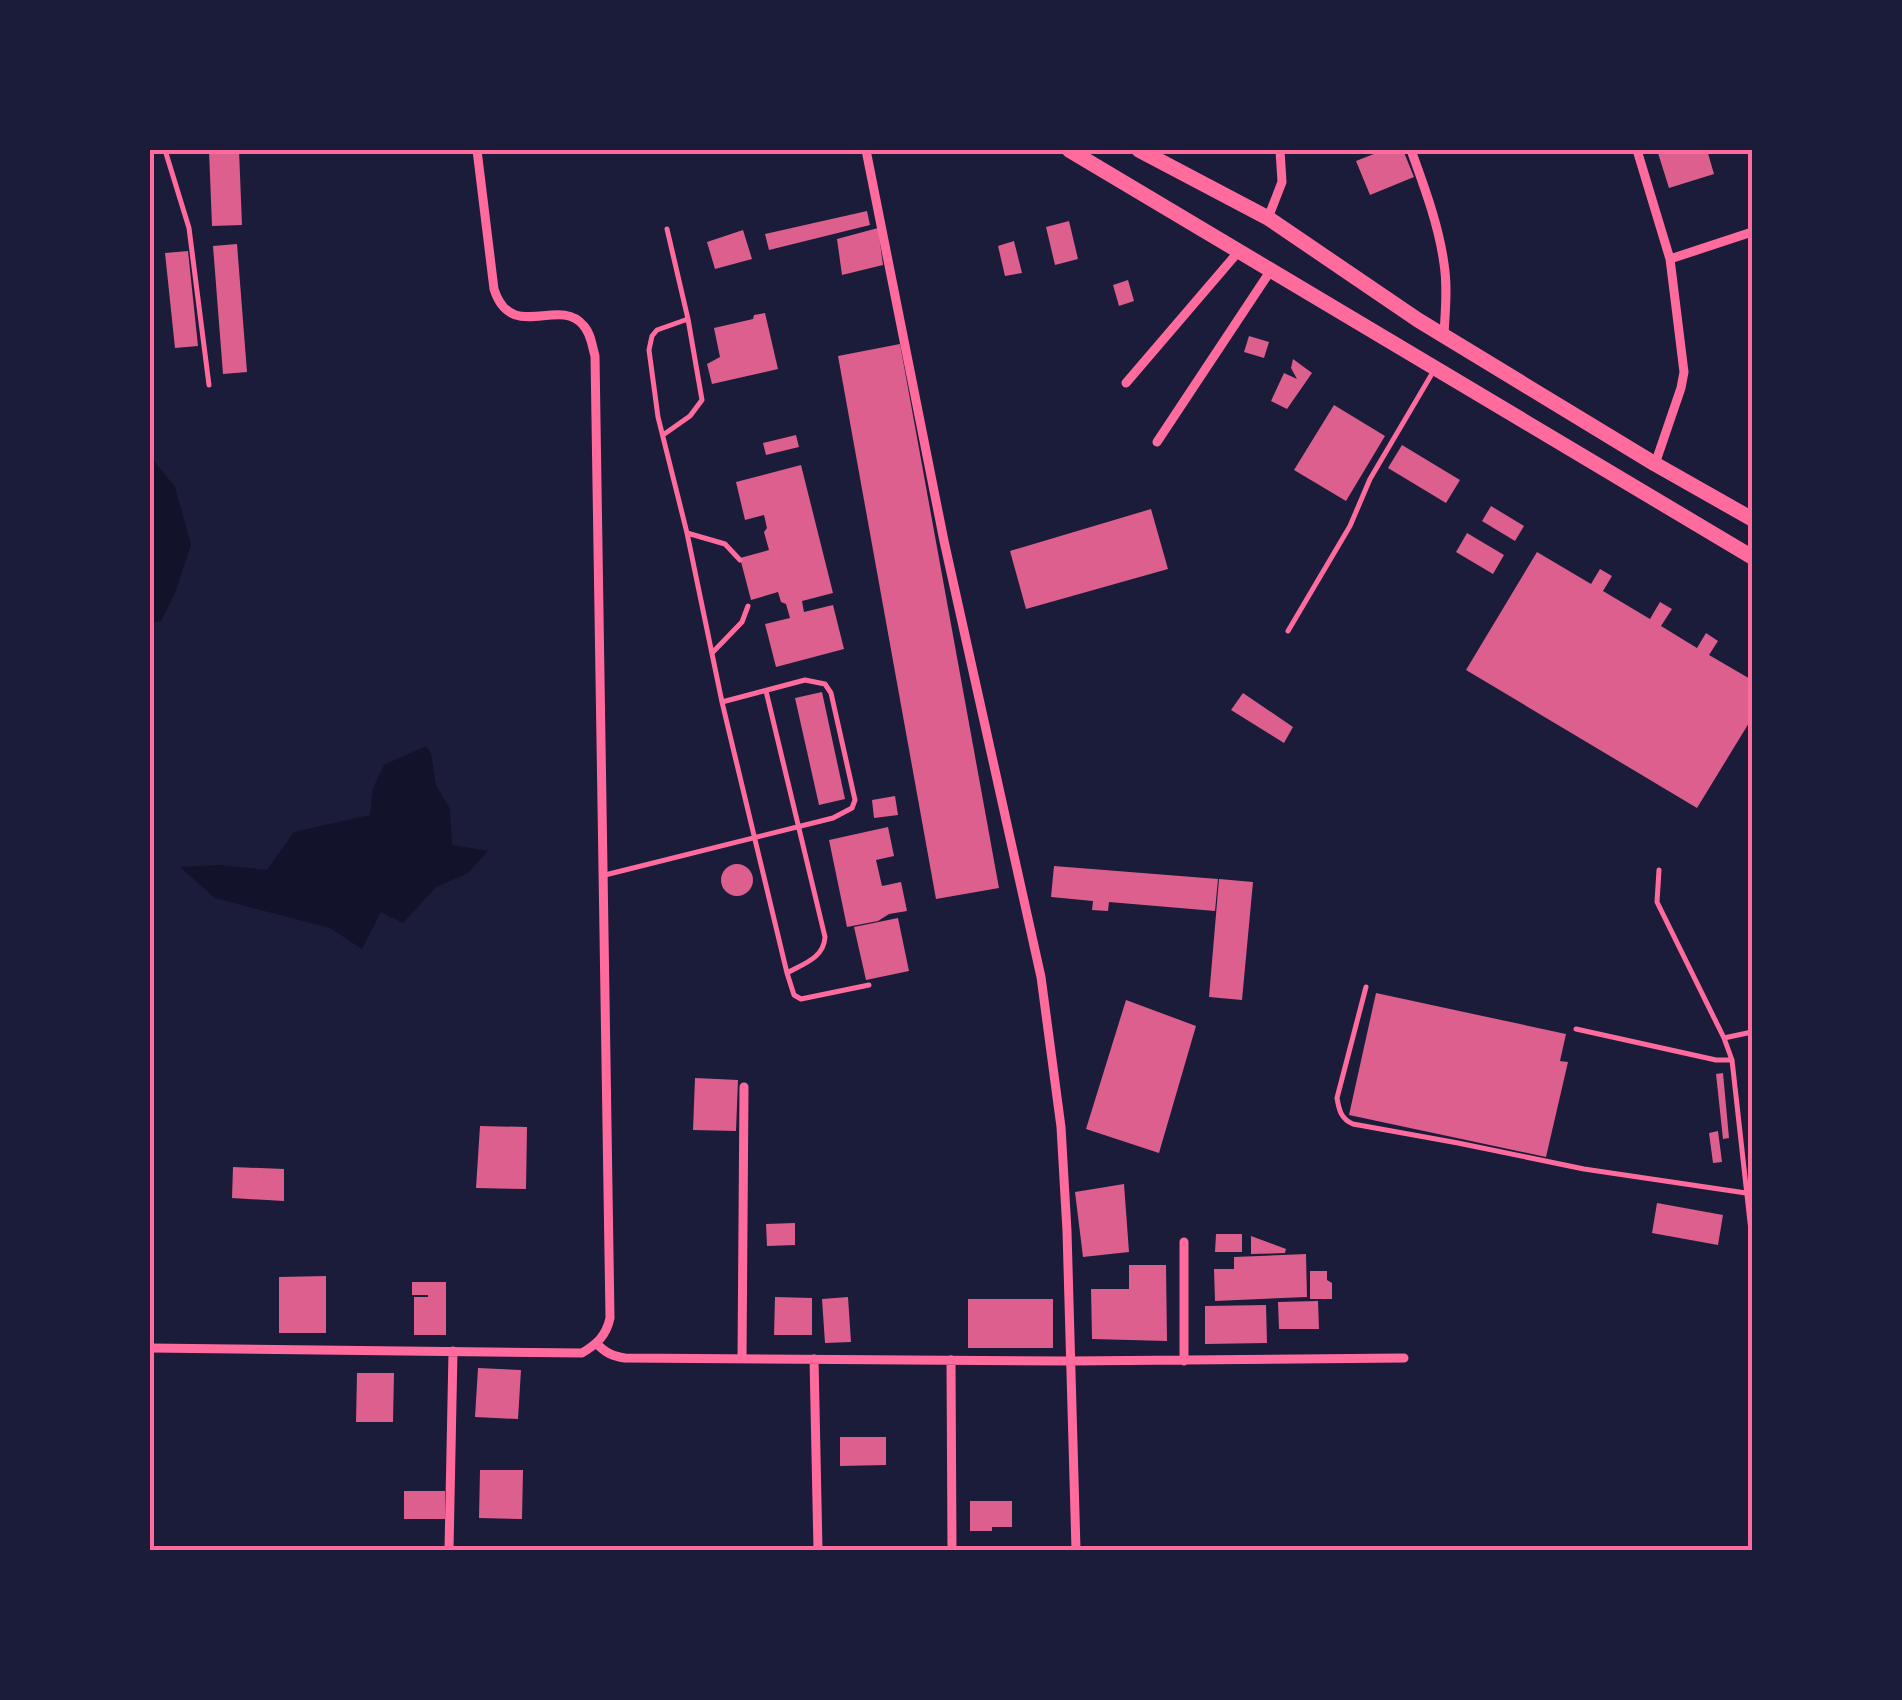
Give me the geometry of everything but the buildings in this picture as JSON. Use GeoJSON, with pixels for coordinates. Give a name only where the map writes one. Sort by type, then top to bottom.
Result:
{"type":"FeatureCollection","features":[{"type":"Feature","properties":{"kind":"highway"},"geometry":{"type":"LineString","coordinates":[[1068,150],[1752,557]]}},
{"type":"Feature","properties":{"kind":"highway"},"geometry":{"type":"LineString","coordinates":[[1139,150],[1268,218],[1418,320],[1752,519]]}},
{"type":"Feature","properties":{"kind":"street"},"geometry":{"type":"LineString","coordinates":[[150,1348],[582,1354],[597,1344],[607,1330],[610,1318],[595,356],[583,325],[572,316],[519,316],[498,304],[477,150]]}},
{"type":"Feature","properties":{"kind":"street"},"geometry":{"type":"LineString","coordinates":[[866,150],[944,540],[1041,978],[1061,1127],[1076,1550]]}},
{"type":"Feature","properties":{"kind":"street"},"geometry":{"type":"LineString","coordinates":[[1268,218],[1282,182],[1280,150]]}},
{"type":"Feature","properties":{"kind":"street"},"geometry":{"type":"LineString","coordinates":[[1410,150],[1440,241],[1446,285],[1444,335]]}},
{"type":"Feature","properties":{"kind":"street"},"geometry":{"type":"LineString","coordinates":[[1637,150],[1670,259],[1684,372],[1655,464]]}},
{"type":"Feature","properties":{"kind":"street"},"geometry":{"type":"LineString","coordinates":[[1670,259],[1752,232]]}},
{"type":"Feature","properties":{"kind":"street"},"geometry":{"type":"LineString","coordinates":[[1126,383],[1239,251]]}},
{"type":"Feature","properties":{"kind":"street"},"geometry":{"type":"LineString","coordinates":[[1157,442],[1271,270]]}},
{"type":"Feature","properties":{"kind":"street"},"geometry":{"type":"LineString","coordinates":[[742,1359],[744,1087]]}},
{"type":"Feature","properties":{"kind":"street"},"geometry":{"type":"LineString","coordinates":[[1184,1242],[1184,1361]]}},
{"type":"Feature","properties":{"kind":"street"},"geometry":{"type":"LineString","coordinates":[[597,1344],[614,1356],[742,1359],[1404,1358]]}},
{"type":"Feature","properties":{"kind":"street"},"geometry":{"type":"LineString","coordinates":[[450,1550],[453,1351]]}},
{"type":"Feature","properties":{"kind":"street"},"geometry":{"type":"LineString","coordinates":[[814,1360],[818,1550]]}},
{"type":"Feature","properties":{"kind":"street"},"geometry":{"type":"LineString","coordinates":[[951,1360],[952,1550]]}},
{"type":"Feature","properties":{"kind":"lane"},"geometry":{"type":"LineString","coordinates":[[165,150],[189,228],[209,385]]}},
{"type":"Feature","properties":{"kind":"lane"},"geometry":{"type":"LineString","coordinates":[[663,436],[690,416],[702,400],[667,229]]}},
{"type":"Feature","properties":{"kind":"lane"},"geometry":{"type":"LineString","coordinates":[[688,319],[657,330],[650,342],[658,417],[787,974],[794,994],[801,1000],[869,985]]}},
{"type":"Feature","properties":{"kind":"lane"},"geometry":{"type":"LineString","coordinates":[[1288,631],[1435,368]]}},
{"type":"Feature","properties":{"kind":"lane"},"geometry":{"type":"LineString","coordinates":[[687,533],[725,544],[740,560]]}},
{"type":"Feature","properties":{"kind":"lane"},"geometry":{"type":"LineString","coordinates":[[713,652],[742,622],[748,606]]}},
{"type":"Feature","properties":{"kind":"lane"},"geometry":{"type":"LineString","coordinates":[[603,876],[833,818],[852,808],[855,800],[831,693],[825,684],[804,680],[722,702]]}},
{"type":"Feature","properties":{"kind":"lane"},"geometry":{"type":"LineString","coordinates":[[766,691],[826,942],[821,953],[787,974]]}},
{"type":"Feature","properties":{"kind":"lane"},"geometry":{"type":"LineString","coordinates":[[1659,870],[1658,902],[1732,1060],[1752,1240]]}},
{"type":"Feature","properties":{"kind":"lane"},"geometry":{"type":"LineString","coordinates":[[1366,987],[1337,1098],[1339,1109],[1353,1124],[1584,1169],[1746,1194]]}},
{"type":"Feature","properties":{"kind":"lane"},"geometry":{"type":"LineString","coordinates":[[1576,1029],[1716,1060],[1732,1060]]}},
{"type":"Feature","properties":{"kind":"lane"},"geometry":{"type":"LineString","coordinates":[[1724,1038],[1752,1032]]}},
{"type":"Feature","properties":{"kind":"shaded area"},"geometry":{"type":"Polygon","coordinates":[[[150,456],[175,487],[191,545],[161,621],[150,623],[150,456]]]}},
{"type":"Feature","properties":{"kind":"shaded area"},"geometry":{"type":"Polygon","coordinates":[[[426,746],[431,753],[436,785],[450,809],[452,845],[488,851],[468,873],[436,887],[403,923],[381,912],[362,949],[330,928],[215,898],[180,867],[219,865],[267,870],[294,832],[370,815],[373,788],[384,765],[426,746]]]}}]}
